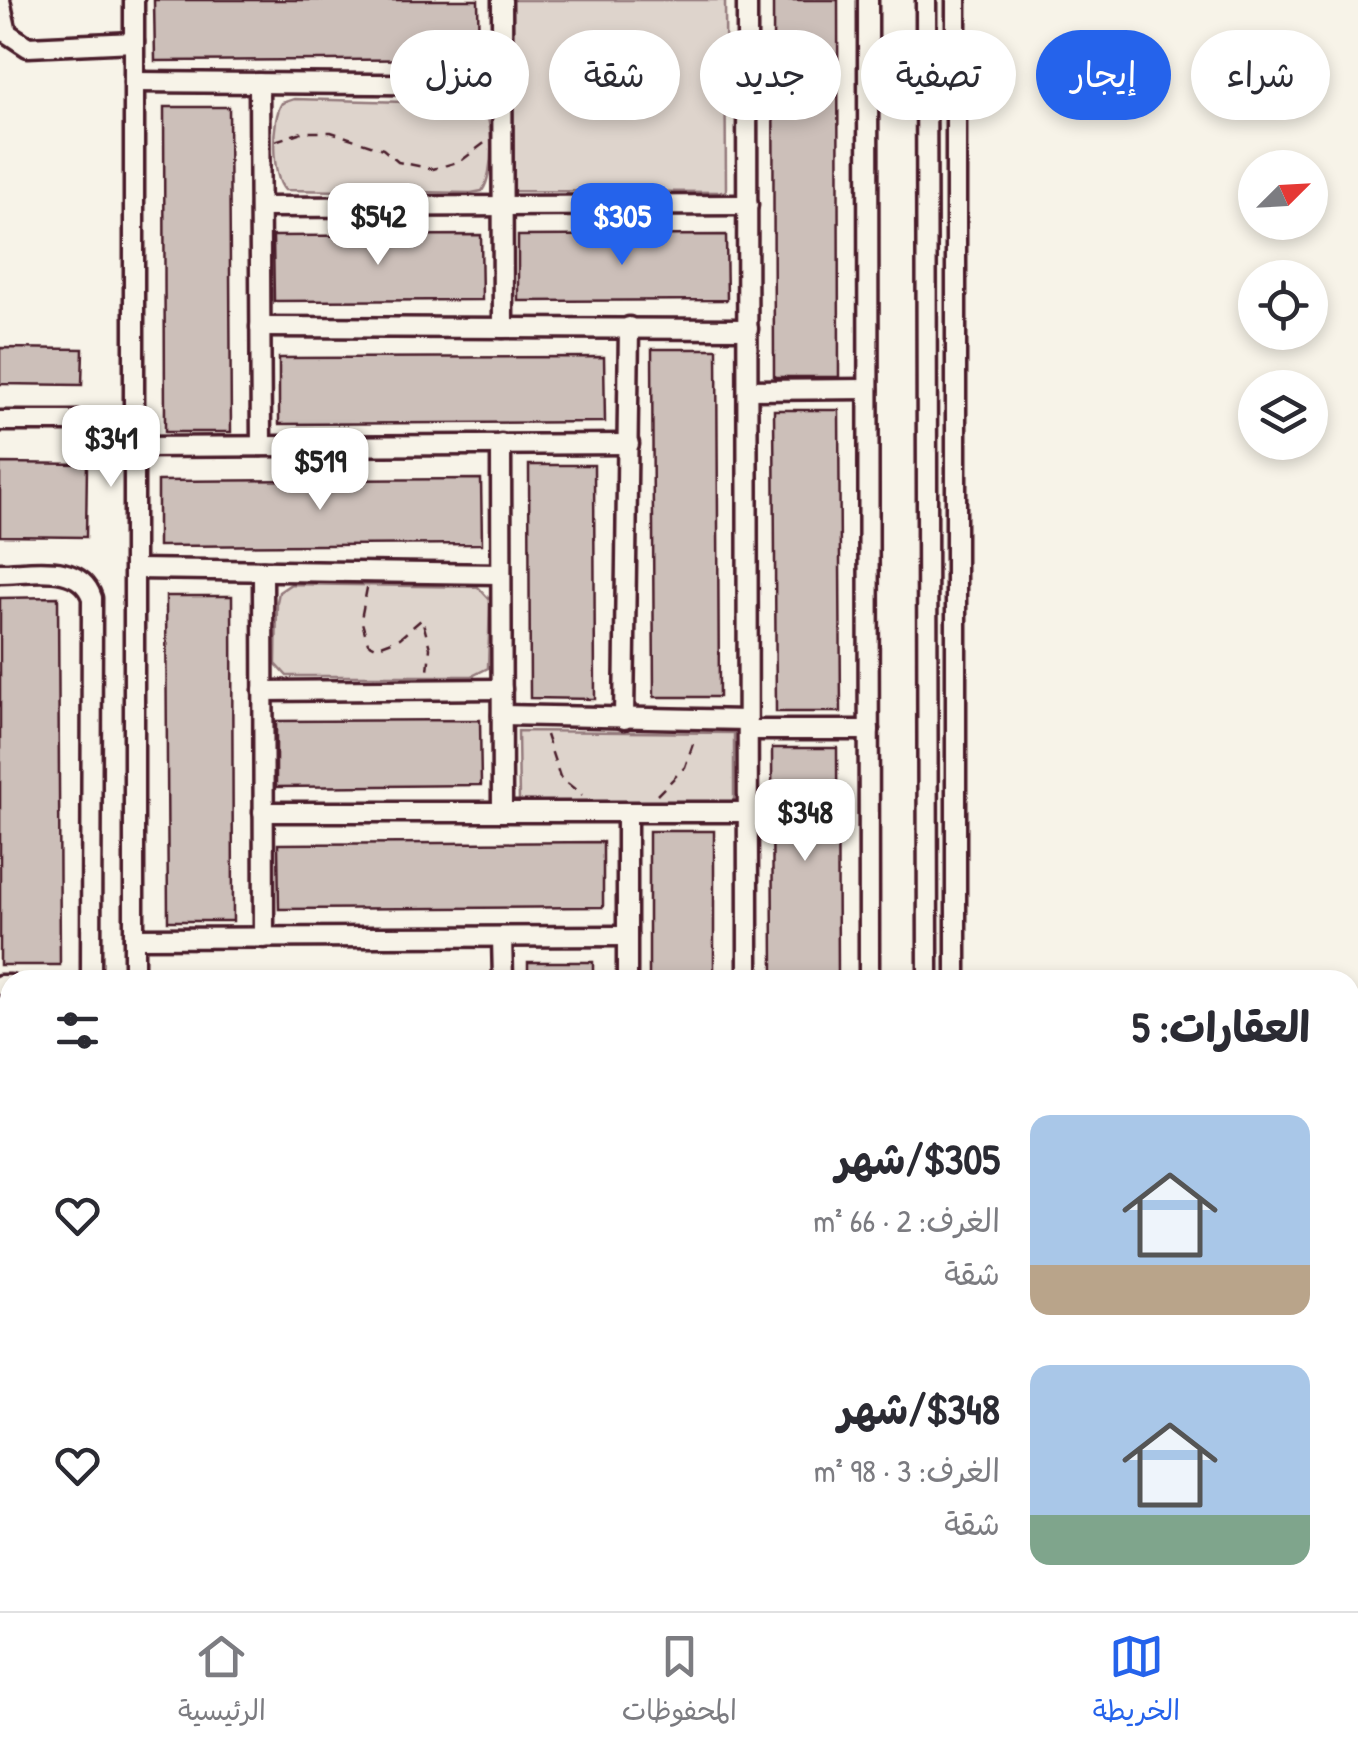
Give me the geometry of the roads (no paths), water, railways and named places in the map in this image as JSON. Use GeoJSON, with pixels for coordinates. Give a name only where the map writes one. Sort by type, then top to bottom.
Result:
{"type":"FeatureCollection","features":[{"type":"Feature","properties":{"kind":"street"},"geometry":{"type":"LineString","coordinates":[[0,0],[7,33],[28,47],[134,42]]}},
{"type":"Feature","properties":{"kind":"street"},"geometry":{"type":"LineString","coordinates":[[134,0],[134,970]]}},
{"type":"Feature","properties":{"kind":"street"},"geometry":{"type":"LineString","coordinates":[[502,0],[502,30]]}},
{"type":"Feature","properties":{"kind":"street"},"geometry":{"type":"LineString","coordinates":[[747,0],[748,970]]}},
{"type":"Feature","properties":{"kind":"street"},"geometry":{"type":"LineString","coordinates":[[868,0],[869,970]]}},
{"type":"Feature","properties":{"kind":"street"},"geometry":{"type":"LineString","coordinates":[[926,0],[928,970]]}},
{"type":"Feature","properties":{"kind":"street"},"geometry":{"type":"LineString","coordinates":[[956,0],[956,970]]}},
{"type":"Feature","properties":{"kind":"street"},"geometry":{"type":"LineString","coordinates":[[134,82],[390,84]]}},
{"type":"Feature","properties":{"kind":"street"},"geometry":{"type":"LineString","coordinates":[[259,82],[261,446]]}},
{"type":"Feature","properties":{"kind":"street"},"geometry":{"type":"LineString","coordinates":[[502,120],[503,328]]}},
{"type":"Feature","properties":{"kind":"street"},"geometry":{"type":"LineString","coordinates":[[260,207],[748,206]]}},
{"type":"Feature","properties":{"kind":"street"},"geometry":{"type":"LineString","coordinates":[[260,327],[629,326],[748,330]]}},
{"type":"Feature","properties":{"kind":"street"},"geometry":{"type":"LineString","coordinates":[[624,718],[629,326]]}},
{"type":"Feature","properties":{"kind":"street"},"geometry":{"type":"LineString","coordinates":[[748,390],[868,390]]}},
{"type":"Feature","properties":{"kind":"street"},"geometry":{"type":"LineString","coordinates":[[0,421],[89,420]]}},
{"type":"Feature","properties":{"kind":"street"},"geometry":{"type":"LineString","coordinates":[[500,444],[502,812]]}},
{"type":"Feature","properties":{"kind":"street"},"geometry":{"type":"LineString","coordinates":[[134,447],[629,444]]}},
{"type":"Feature","properties":{"kind":"street"},"geometry":{"type":"LineString","coordinates":[[135,569],[501,574]]}},
{"type":"Feature","properties":{"kind":"street"},"geometry":{"type":"LineString","coordinates":[[263,570],[264,938]]}},
{"type":"Feature","properties":{"kind":"street"},"geometry":{"type":"LineString","coordinates":[[0,573],[66,572],[80,578],[92,598],[91,970]]}},
{"type":"Feature","properties":{"kind":"street"},"geometry":{"type":"LineString","coordinates":[[263,691],[502,689]]}},
{"type":"Feature","properties":{"kind":"street"},"geometry":{"type":"LineString","coordinates":[[502,715],[869,730]]}},
{"type":"Feature","properties":{"kind":"street"},"geometry":{"type":"LineString","coordinates":[[264,812],[748,812]]}},
{"type":"Feature","properties":{"kind":"street"},"geometry":{"type":"LineString","coordinates":[[627,815],[627,970]]}},
{"type":"Feature","properties":{"kind":"street"},"geometry":{"type":"LineString","coordinates":[[134,938],[627,936]]}},
{"type":"Feature","properties":{"kind":"street"},"geometry":{"type":"LineString","coordinates":[[502,937],[502,970]]}}]}
